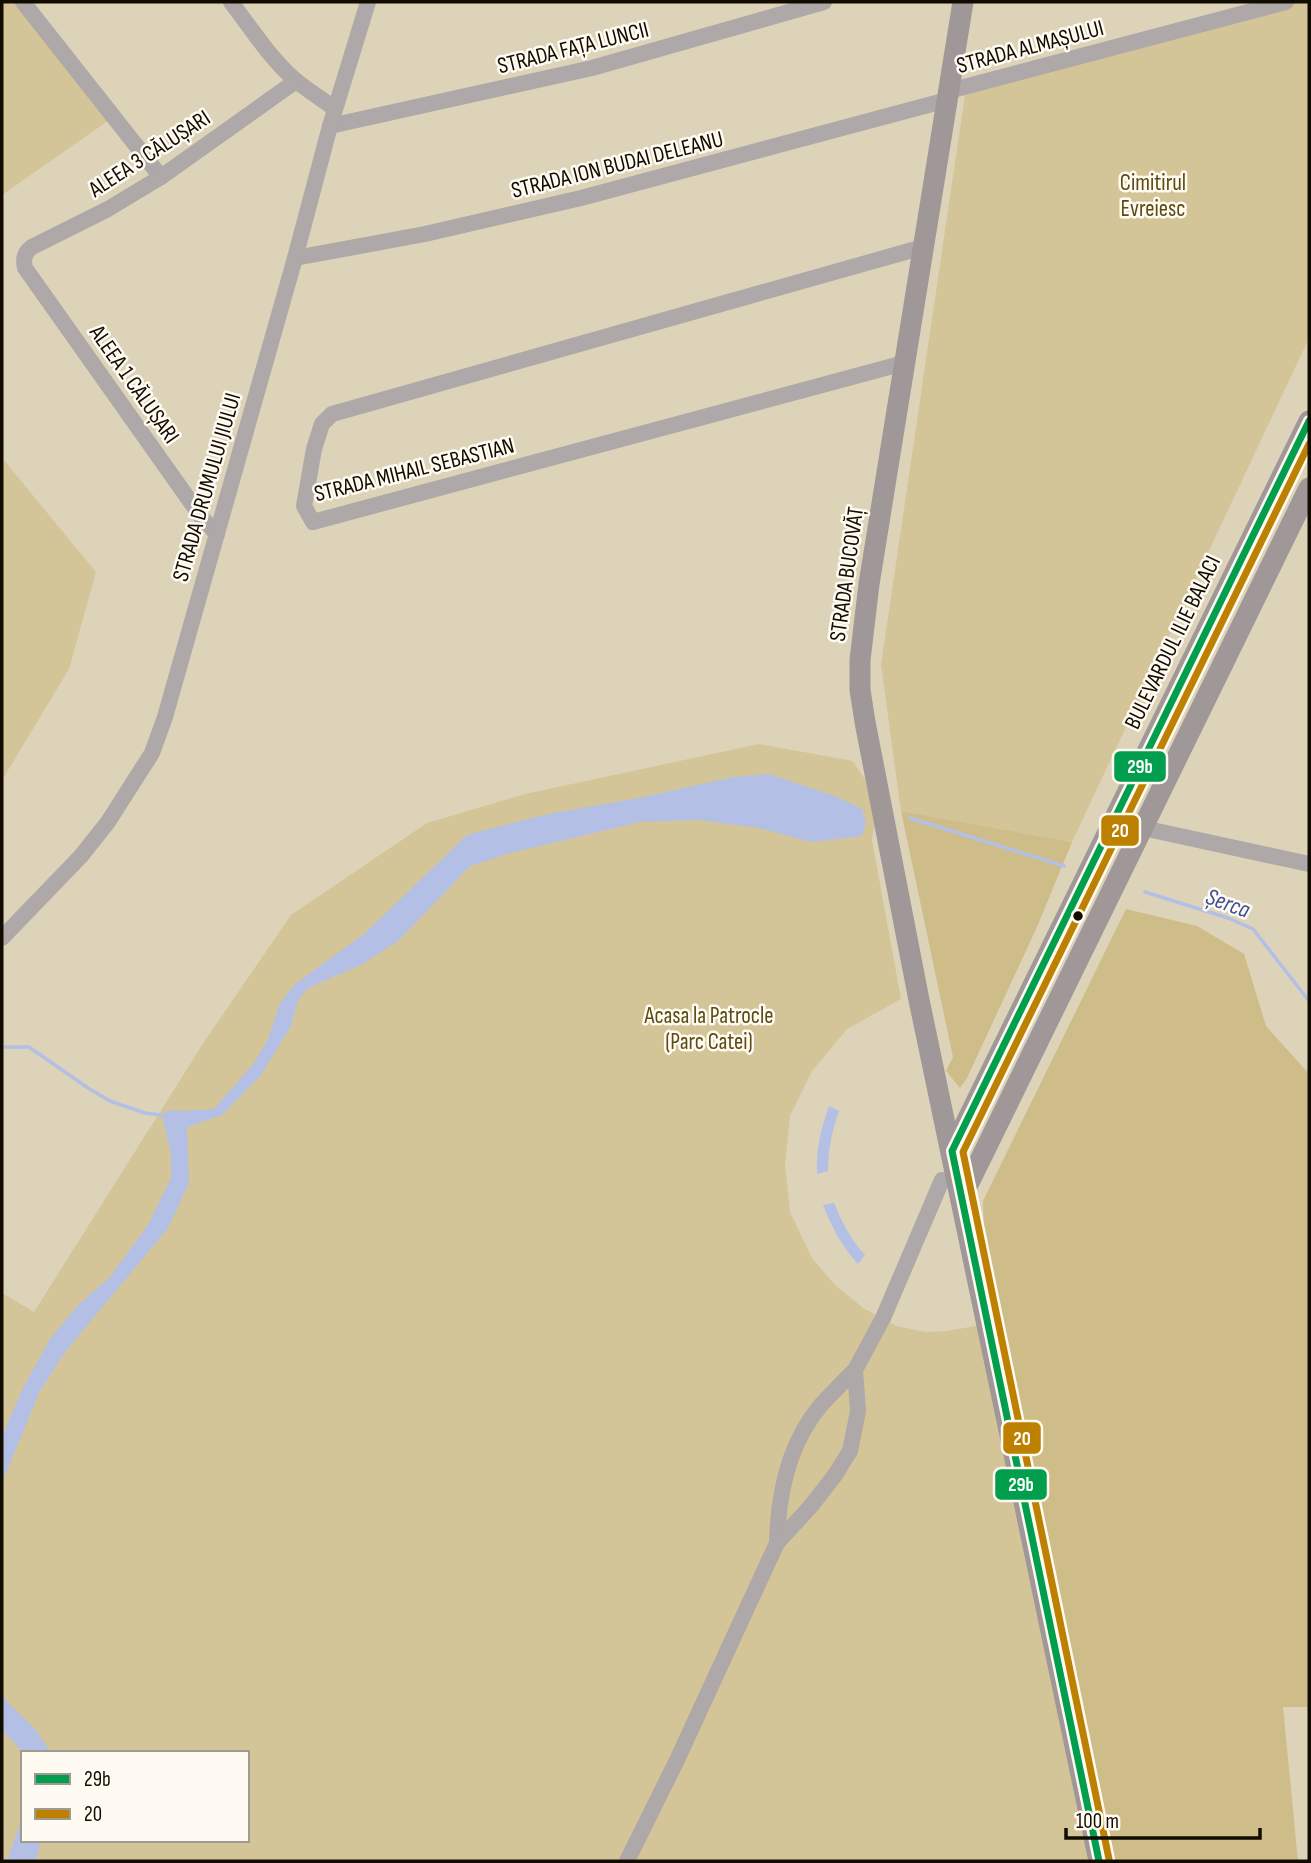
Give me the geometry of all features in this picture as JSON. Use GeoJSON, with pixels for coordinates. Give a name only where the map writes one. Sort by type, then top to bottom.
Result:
{"type":"FeatureCollection","features":[{"type":"Feature","properties":{"kind":"main road","name":"STRADA BUCOVĂȚ"},"geometry":{"type":"LineString","coordinates":[[963,2],[863,626],[860,690],[919,1000],[1099,1861]]}},
{"type":"Feature","properties":{"kind":"main road","name":"BULEVARDUL ILIE BALACI"},"geometry":{"type":"LineString","coordinates":[[952,1151],[1309,421]]}},
{"type":"Feature","properties":{"kind":"main road"},"geometry":{"type":"LineString","coordinates":[[961,1199],[1309,488]]}},
{"type":"Feature","properties":{"kind":"street"},"geometry":{"type":"LineString","coordinates":[[23,2],[161,177]]}},
{"type":"Feature","properties":{"kind":"street"},"geometry":{"type":"LineString","coordinates":[[231,2],[267,50],[296,81],[335,108]]}},
{"type":"Feature","properties":{"kind":"street","name":"STRADA DRUMULUI JIULUI"},"geometry":{"type":"LineString","coordinates":[[2,938],[81,856],[135,782],[152,753],[165,717],[335,108],[368,2]]}},
{"type":"Feature","properties":{"kind":"street","name":"STRADA FAȚA LUNCII"},"geometry":{"type":"LineString","coordinates":[[330,126],[592,68],[824,2]]}},
{"type":"Feature","properties":{"kind":"street","name":"STRADA ALMAȘULUI"},"geometry":{"type":"LineString","coordinates":[[948,95],[1286,2]]}},
{"type":"Feature","properties":{"kind":"street","name":"ALEEA 3 CĂLUȘARI"},"geometry":{"type":"LineString","coordinates":[[24,256],[32,247],[108,209],[161,177],[296,81]]}},
{"type":"Feature","properties":{"kind":"street","name":"STRADA ION BUDAI DELEANU"},"geometry":{"type":"LineString","coordinates":[[295,258],[425,234],[581,198],[948,95]]}},
{"type":"Feature","properties":{"kind":"street","name":"STRADA MIHAIL SEBASTIAN"},"geometry":{"type":"LineString","coordinates":[[904,363],[313,522],[304,506],[314,449],[322,424],[332,414],[923,247]]}},
{"type":"Feature","properties":{"kind":"street","name":"ALEEA 1 CĂLUȘARI"},"geometry":{"type":"LineString","coordinates":[[24,256],[25,268],[216,534]]}},
{"type":"Feature","properties":{"kind":"street"},"geometry":{"type":"LineString","coordinates":[[1143,828],[1309,864]]}},
{"type":"Feature","properties":{"kind":"street"},"geometry":{"type":"LineString","coordinates":[[777,1543],[777,1522],[788,1463],[800,1436],[820,1406],[855,1370],[883,1318],[942,1180]]}},
{"type":"Feature","properties":{"kind":"street"},"geometry":{"type":"LineString","coordinates":[[627,1861],[677,1760],[777,1543],[819,1496],[850,1451],[858,1411],[855,1370]]}},
{"type":"Feature","properties":{"kind":"green space"},"geometry":{"type":"Polygon","coordinates":[[[2,2],[15,2],[108,121],[2,195],[2,2]]]}},
{"type":"Feature","properties":{"kind":"green space","name":"Cimitirul Evreiesc"},"geometry":{"type":"Polygon","coordinates":[[[1289,2],[1309,2],[1309,338],[1072,842],[901,811],[881,665],[966,88],[1289,2]]]}},
{"type":"Feature","properties":{"kind":"green space"},"geometry":{"type":"Polygon","coordinates":[[[2,458],[96,572],[69,669],[2,780],[2,458]]]}},
{"type":"Feature","properties":{"kind":"green space","name":"Acasa la Patrocle (Parc Catei)"},"geometry":{"type":"Polygon","coordinates":[[[759,744],[853,761],[873,792],[875,821],[872,840],[901,999],[847,1029],[812,1071],[790,1116],[785,1165],[790,1212],[812,1258],[835,1285],[863,1308],[897,1326],[925,1332],[987,1324],[1099,1861],[2,1861],[2,1293],[34,1312],[204,1042],[291,915],[427,823],[525,794],[759,744]]]}},
{"type":"Feature","properties":{"kind":"shaded area"},"geometry":{"type":"Polygon","coordinates":[[[901,811],[1072,842],[1037,927],[960,1088],[946,1071],[953,1057],[901,811]]]}},
{"type":"Feature","properties":{"kind":"shaded area"},"geometry":{"type":"Polygon","coordinates":[[[1126,909],[1197,926],[1244,954],[1266,1026],[1309,1074],[1309,1707],[1283,1707],[1298,1861],[1099,1861],[987,1324],[983,1201],[1126,909]]]}},
{"type":"Feature","properties":{"kind":"water"},"geometry":{"type":"Polygon","coordinates":[[[769,774],[835,796],[862,809],[866,822],[862,836],[811,842],[759,828],[698,820],[640,822],[510,853],[470,866],[399,940],[361,965],[308,988],[298,1000],[291,1026],[261,1075],[222,1115],[187,1127],[189,1183],[168,1228],[65,1352],[39,1393],[2,1483],[2,1436],[23,1388],[50,1339],[79,1304],[110,1277],[148,1225],[171,1178],[171,1154],[162,1115],[169,1110],[214,1109],[254,1063],[268,1039],[280,1003],[295,984],[363,935],[467,835],[548,814],[644,797],[733,777],[769,774]]]}},
{"type":"Feature","properties":{"kind":"water"},"geometry":{"type":"Polygon","coordinates":[[[829,1106],[839,1111],[831,1141],[828,1171],[817,1174],[820,1139],[829,1106]]]}},
{"type":"Feature","properties":{"kind":"water"},"geometry":{"type":"Polygon","coordinates":[[[834,1203],[847,1230],[865,1255],[858,1264],[838,1236],[823,1205],[834,1203]]]}},
{"type":"Feature","properties":{"kind":"water"},"geometry":{"type":"Polygon","coordinates":[[[2,1692],[7,1702],[36,1730],[50,1751],[22,1751],[2,1730],[2,1692]]]}},
{"type":"Feature","properties":{"kind":"water"},"geometry":{"type":"Polygon","coordinates":[[[21,1821],[21,1842],[41,1842],[36,1861],[7,1861],[21,1821]]]}},
{"type":"Feature","properties":{"kind":"waterway","name":"Șerca"},"geometry":{"type":"LineString","coordinates":[[910,818],[1064,866]]}},
{"type":"Feature","properties":{"kind":"waterway","name":"Șerca"},"geometry":{"type":"LineString","coordinates":[[1145,892],[1228,918],[1253,929],[1309,1001]]}},
{"type":"Feature","properties":{"kind":"waterway"},"geometry":{"type":"LineString","coordinates":[[2,1047],[29,1047],[110,1101],[145,1113],[162,1115]]}},
{"type":"Feature","properties":{"kind":"transit line","name":"29b"},"geometry":{"type":"LineString","coordinates":[[1099,1861],[952,1151],[1309,421]]}},
{"type":"Feature","properties":{"kind":"transit line","name":"20"},"geometry":{"type":"LineString","coordinates":[[1109,1859],[963,1152],[1309,444]]}}]}
